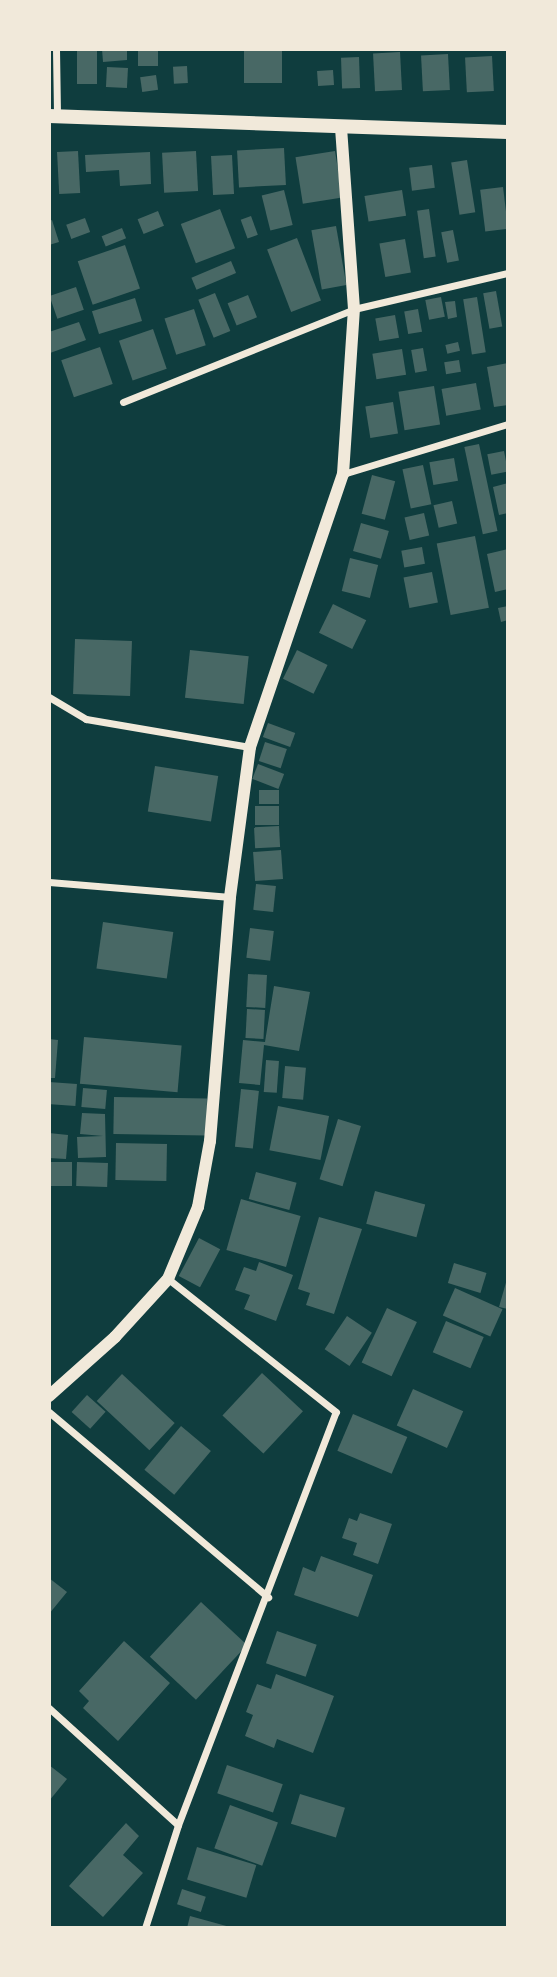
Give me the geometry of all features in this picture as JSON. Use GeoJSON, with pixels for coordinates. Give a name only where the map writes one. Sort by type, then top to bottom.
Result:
{"type":"FeatureCollection","features":[{"type":"Feature","properties":{"kind":"main road"},"geometry":{"type":"LineString","coordinates":[[53,116],[341,129],[508,132]]}},
{"type":"Feature","properties":{"kind":"street"},"geometry":{"type":"LineString","coordinates":[[53,116],[56,49]]}},
{"type":"Feature","properties":{"kind":"street"},"geometry":{"type":"LineString","coordinates":[[49,1396],[115,1337],[168,1279],[198,1207],[210,1141],[230,897],[250,747],[343,474],[354,309],[341,129]]}},
{"type":"Feature","properties":{"kind":"street"},"geometry":{"type":"LineString","coordinates":[[123,402],[354,309],[508,273]]}},
{"type":"Feature","properties":{"kind":"street"},"geometry":{"type":"LineString","coordinates":[[343,474],[508,424]]}},
{"type":"Feature","properties":{"kind":"street"},"geometry":{"type":"LineString","coordinates":[[49,697],[86,719],[250,747]]}},
{"type":"Feature","properties":{"kind":"street"},"geometry":{"type":"LineString","coordinates":[[49,882],[230,897]]}},
{"type":"Feature","properties":{"kind":"street"},"geometry":{"type":"LineString","coordinates":[[145,1928],[178,1825],[268,1597],[336,1412],[168,1279]]}},
{"type":"Feature","properties":{"kind":"street"},"geometry":{"type":"LineString","coordinates":[[49,1412],[268,1597]]}},
{"type":"Feature","properties":{"kind":"street"},"geometry":{"type":"LineString","coordinates":[[49,1708],[178,1825]]}},
{"type":"Feature","properties":{"kind":"building"},"geometry":{"type":"Polygon","coordinates":[[[77,49],[97,49],[97,84],[77,84],[77,49]]]}},
{"type":"Feature","properties":{"kind":"building"},"geometry":{"type":"Polygon","coordinates":[[[102,49],[127,49],[127,60],[103,62],[102,49]]]}},
{"type":"Feature","properties":{"kind":"building"},"geometry":{"type":"Polygon","coordinates":[[[138,49],[158,49],[158,66],[138,66],[138,49]]]}},
{"type":"Feature","properties":{"kind":"building"},"geometry":{"type":"Polygon","coordinates":[[[244,49],[282,49],[282,83],[244,83],[244,49]]]}},
{"type":"Feature","properties":{"kind":"building"},"geometry":{"type":"Polygon","coordinates":[[[400,52],[402,90],[375,91],[373,53],[400,52]]]}},
{"type":"Feature","properties":{"kind":"building"},"geometry":{"type":"Polygon","coordinates":[[[448,54],[450,90],[423,91],[421,55],[448,54]]]}},
{"type":"Feature","properties":{"kind":"building"},"geometry":{"type":"Polygon","coordinates":[[[492,56],[494,91],[467,92],[465,57],[492,56]]]}},
{"type":"Feature","properties":{"kind":"building"},"geometry":{"type":"Polygon","coordinates":[[[359,57],[360,88],[342,89],[341,58],[359,57]]]}},
{"type":"Feature","properties":{"kind":"building"},"geometry":{"type":"Polygon","coordinates":[[[187,66],[188,83],[174,84],[173,67],[187,66]]]}},
{"type":"Feature","properties":{"kind":"building"},"geometry":{"type":"Polygon","coordinates":[[[107,67],[128,68],[127,88],[106,87],[107,67]]]}},
{"type":"Feature","properties":{"kind":"building"},"geometry":{"type":"Polygon","coordinates":[[[333,70],[334,85],[318,86],[317,71],[333,70]]]}},
{"type":"Feature","properties":{"kind":"building"},"geometry":{"type":"Polygon","coordinates":[[[156,75],[158,90],[142,92],[140,77],[156,75]]]}},
{"type":"Feature","properties":{"kind":"building"},"geometry":{"type":"Polygon","coordinates":[[[284,148],[286,185],[239,187],[237,150],[284,148]]]}},
{"type":"Feature","properties":{"kind":"building"},"geometry":{"type":"Polygon","coordinates":[[[78,151],[80,193],[59,194],[57,152],[78,151]]]}},
{"type":"Feature","properties":{"kind":"building"},"geometry":{"type":"Polygon","coordinates":[[[196,151],[198,191],[164,193],[162,153],[196,151]]]}},
{"type":"Feature","properties":{"kind":"building"},"geometry":{"type":"Polygon","coordinates":[[[335,151],[342,197],[303,204],[295,157],[335,151]]]}},
{"type":"Feature","properties":{"kind":"building"},"geometry":{"type":"Polygon","coordinates":[[[150,152],[151,184],[120,186],[119,170],[86,172],[85,155],[150,152]]]}},
{"type":"Feature","properties":{"kind":"building"},"geometry":{"type":"Polygon","coordinates":[[[232,155],[234,194],[213,195],[211,156],[232,155]]]}},
{"type":"Feature","properties":{"kind":"building"},"geometry":{"type":"Polygon","coordinates":[[[467,160],[475,212],[459,215],[451,163],[467,160]]]}},
{"type":"Feature","properties":{"kind":"building"},"geometry":{"type":"Polygon","coordinates":[[[432,165],[435,188],[412,191],[409,168],[432,165]]]}},
{"type":"Feature","properties":{"kind":"building"},"geometry":{"type":"Polygon","coordinates":[[[503,187],[508,229],[485,231],[480,190],[503,187]]]}},
{"type":"Feature","properties":{"kind":"building"},"geometry":{"type":"Polygon","coordinates":[[[284,190],[293,225],[270,230],[262,196],[284,190]]]}},
{"type":"Feature","properties":{"kind":"building"},"geometry":{"type":"Polygon","coordinates":[[[402,190],[406,216],[369,222],[364,196],[402,190]]]}},
{"type":"Feature","properties":{"kind":"building"},"geometry":{"type":"Polygon","coordinates":[[[220,209],[235,248],[196,263],[181,224],[220,209]]]}},
{"type":"Feature","properties":{"kind":"building"},"geometry":{"type":"Polygon","coordinates":[[[429,209],[436,257],[424,258],[417,211],[429,209]]]}},
{"type":"Feature","properties":{"kind":"building"},"geometry":{"type":"Polygon","coordinates":[[[158,211],[164,226],[144,234],[138,219],[158,211]]]}},
{"type":"Feature","properties":{"kind":"building"},"geometry":{"type":"Polygon","coordinates":[[[251,216],[258,235],[248,239],[241,220],[251,216]]]}},
{"type":"Feature","properties":{"kind":"building"},"geometry":{"type":"Polygon","coordinates":[[[85,218],[90,232],[71,239],[66,225],[85,218]]]}},
{"type":"Feature","properties":{"kind":"building"},"geometry":{"type":"Polygon","coordinates":[[[52,220],[59,242],[49,245],[49,221],[52,220]]]}},
{"type":"Feature","properties":{"kind":"building"},"geometry":{"type":"Polygon","coordinates":[[[336,226],[346,285],[322,289],[311,230],[336,226]]]}},
{"type":"Feature","properties":{"kind":"building"},"geometry":{"type":"Polygon","coordinates":[[[122,228],[126,238],[106,246],[102,236],[122,228]]]}},
{"type":"Feature","properties":{"kind":"building"},"geometry":{"type":"Polygon","coordinates":[[[453,230],[459,260],[447,263],[441,232],[453,230]]]}},
{"type":"Feature","properties":{"kind":"building"},"geometry":{"type":"Polygon","coordinates":[[[297,238],[321,301],[291,312],[267,249],[297,238]]]}},
{"type":"Feature","properties":{"kind":"building"},"geometry":{"type":"Polygon","coordinates":[[[405,239],[411,272],[385,277],[379,244],[405,239]]]}},
{"type":"Feature","properties":{"kind":"building"},"geometry":{"type":"Polygon","coordinates":[[[125,245],[140,288],[93,305],[78,261],[125,245]]]}},
{"type":"Feature","properties":{"kind":"building"},"geometry":{"type":"Polygon","coordinates":[[[231,261],[236,273],[196,290],[191,278],[231,261]]]}},
{"type":"Feature","properties":{"kind":"building"},"geometry":{"type":"Polygon","coordinates":[[[76,287],[84,310],[57,319],[50,296],[76,287]]]}},
{"type":"Feature","properties":{"kind":"building"},"geometry":{"type":"Polygon","coordinates":[[[496,291],[502,326],[489,329],[483,293],[496,291]]]}},
{"type":"Feature","properties":{"kind":"building"},"geometry":{"type":"Polygon","coordinates":[[[215,293],[230,331],[214,338],[198,300],[215,293]]]}},
{"type":"Feature","properties":{"kind":"building"},"geometry":{"type":"Polygon","coordinates":[[[248,295],[257,317],[237,325],[228,303],[248,295]]]}},
{"type":"Feature","properties":{"kind":"building"},"geometry":{"type":"Polygon","coordinates":[[[441,297],[445,317],[429,320],[425,300],[441,297]]]}},
{"type":"Feature","properties":{"kind":"building"},"geometry":{"type":"Polygon","coordinates":[[[477,297],[486,352],[472,355],[463,299],[477,297]]]}},
{"type":"Feature","properties":{"kind":"building"},"geometry":{"type":"Polygon","coordinates":[[[135,298],[142,321],[99,334],[92,311],[135,298]]]}},
{"type":"Feature","properties":{"kind":"building"},"geometry":{"type":"Polygon","coordinates":[[[455,301],[457,317],[448,319],[445,302],[455,301]]]}},
{"type":"Feature","properties":{"kind":"building"},"geometry":{"type":"Polygon","coordinates":[[[194,309],[206,345],[176,355],[165,319],[194,309]]]}},
{"type":"Feature","properties":{"kind":"building"},"geometry":{"type":"Polygon","coordinates":[[[418,309],[422,332],[408,334],[404,311],[418,309]]]}},
{"type":"Feature","properties":{"kind":"building"},"geometry":{"type":"Polygon","coordinates":[[[395,315],[399,338],[379,341],[375,318],[395,315]]]}},
{"type":"Feature","properties":{"kind":"building"},"geometry":{"type":"Polygon","coordinates":[[[79,322],[86,340],[50,353],[49,332],[79,322]]]}},
{"type":"Feature","properties":{"kind":"building"},"geometry":{"type":"Polygon","coordinates":[[[153,329],[167,369],[133,380],[119,341],[153,329]]]}},
{"type":"Feature","properties":{"kind":"building"},"geometry":{"type":"Polygon","coordinates":[[[458,342],[460,351],[447,354],[445,345],[458,342]]]}},
{"type":"Feature","properties":{"kind":"building"},"geometry":{"type":"Polygon","coordinates":[[[100,347],[113,384],[74,397],[61,360],[100,347]]]}},
{"type":"Feature","properties":{"kind":"building"},"geometry":{"type":"Polygon","coordinates":[[[423,348],[427,371],[415,373],[411,350],[423,348]]]}},
{"type":"Feature","properties":{"kind":"building"},"geometry":{"type":"Polygon","coordinates":[[[402,349],[406,375],[376,379],[372,354],[402,349]]]}},
{"type":"Feature","properties":{"kind":"building"},"geometry":{"type":"Polygon","coordinates":[[[459,360],[461,372],[446,374],[444,362],[459,360]]]}},
{"type":"Feature","properties":{"kind":"building"},"geometry":{"type":"Polygon","coordinates":[[[508,363],[508,405],[494,407],[487,367],[508,363]]]}},
{"type":"Feature","properties":{"kind":"building"},"geometry":{"type":"Polygon","coordinates":[[[476,383],[481,410],[446,416],[442,389],[476,383]]]}},
{"type":"Feature","properties":{"kind":"building"},"geometry":{"type":"Polygon","coordinates":[[[434,386],[440,425],[405,430],[398,392],[434,386]]]}},
{"type":"Feature","properties":{"kind":"building"},"geometry":{"type":"Polygon","coordinates":[[[393,402],[398,434],[370,438],[365,406],[393,402]]]}},
{"type":"Feature","properties":{"kind":"building"},"geometry":{"type":"Polygon","coordinates":[[[479,444],[498,531],[483,534],[464,447],[479,444]]]}},
{"type":"Feature","properties":{"kind":"building"},"geometry":{"type":"Polygon","coordinates":[[[504,451],[508,472],[491,475],[487,454],[504,451]]]}},
{"type":"Feature","properties":{"kind":"building"},"geometry":{"type":"Polygon","coordinates":[[[454,458],[458,481],[433,485],[429,462],[454,458]]]}},
{"type":"Feature","properties":{"kind":"building"},"geometry":{"type":"Polygon","coordinates":[[[423,465],[431,504],[411,508],[402,469],[423,465]]]}},
{"type":"Feature","properties":{"kind":"building"},"geometry":{"type":"Polygon","coordinates":[[[372,475],[395,481],[385,520],[362,514],[372,475]]]}},
{"type":"Feature","properties":{"kind":"building"},"geometry":{"type":"Polygon","coordinates":[[[508,483],[508,513],[499,515],[493,487],[508,483]]]}},
{"type":"Feature","properties":{"kind":"building"},"geometry":{"type":"Polygon","coordinates":[[[452,501],[457,523],[439,528],[433,505],[452,501]]]}},
{"type":"Feature","properties":{"kind":"building"},"geometry":{"type":"Polygon","coordinates":[[[424,513],[429,535],[410,540],[405,517],[424,513]]]}},
{"type":"Feature","properties":{"kind":"building"},"geometry":{"type":"Polygon","coordinates":[[[361,523],[389,531],[381,559],[353,551],[361,523]]]}},
{"type":"Feature","properties":{"kind":"building"},"geometry":{"type":"Polygon","coordinates":[[[475,536],[489,608],[451,615],[437,543],[475,536]]]}},
{"type":"Feature","properties":{"kind":"building"},"geometry":{"type":"Polygon","coordinates":[[[422,547],[425,564],[404,567],[401,551],[422,547]]]}},
{"type":"Feature","properties":{"kind":"building"},"geometry":{"type":"Polygon","coordinates":[[[508,549],[508,589],[495,592],[487,554],[508,549]]]}},
{"type":"Feature","properties":{"kind":"building"},"geometry":{"type":"Polygon","coordinates":[[[350,558],[378,565],[370,598],[342,591],[350,558]]]}},
{"type":"Feature","properties":{"kind":"building"},"geometry":{"type":"Polygon","coordinates":[[[432,572],[438,602],[409,608],[404,578],[432,572]]]}},
{"type":"Feature","properties":{"kind":"building"},"geometry":{"type":"Polygon","coordinates":[[[333,604],[366,620],[352,649],[319,633],[333,604]]]}},
{"type":"Feature","properties":{"kind":"building"},"geometry":{"type":"Polygon","coordinates":[[[508,606],[508,620],[501,622],[498,608],[508,606]]]}},
{"type":"Feature","properties":{"kind":"building"},"geometry":{"type":"Polygon","coordinates":[[[75,639],[132,641],[130,696],[73,694],[75,639]]]}},
{"type":"Feature","properties":{"kind":"building"},"geometry":{"type":"Polygon","coordinates":[[[190,650],[249,656],[244,704],[185,698],[190,650]]]}},
{"type":"Feature","properties":{"kind":"building"},"geometry":{"type":"Polygon","coordinates":[[[297,650],[328,665],[314,694],[283,679],[297,650]]]}},
{"type":"Feature","properties":{"kind":"building"},"geometry":{"type":"Polygon","coordinates":[[[268,723],[295,733],[290,747],[263,737],[268,723]]]}},
{"type":"Feature","properties":{"kind":"building"},"geometry":{"type":"Polygon","coordinates":[[[265,742],[287,749],[281,768],[259,761],[265,742]]]}},
{"type":"Feature","properties":{"kind":"building"},"geometry":{"type":"Polygon","coordinates":[[[258,764],[284,774],[278,789],[252,779],[258,764]]]}},
{"type":"Feature","properties":{"kind":"building"},"geometry":{"type":"Polygon","coordinates":[[[155,766],[218,776],[211,821],[148,811],[155,766]]]}},
{"type":"Feature","properties":{"kind":"building"},"geometry":{"type":"Polygon","coordinates":[[[259,790],[279,790],[279,804],[259,804],[259,790]]]}},
{"type":"Feature","properties":{"kind":"building"},"geometry":{"type":"Polygon","coordinates":[[[255,806],[279,806],[279,825],[255,825],[255,806]]]}},
{"type":"Feature","properties":{"kind":"building"},"geometry":{"type":"Polygon","coordinates":[[[279,826],[280,847],[255,848],[254,827],[279,826]]]}},
{"type":"Feature","properties":{"kind":"building"},"geometry":{"type":"Polygon","coordinates":[[[281,850],[283,879],[255,881],[253,852],[281,850]]]}},
{"type":"Feature","properties":{"kind":"building"},"geometry":{"type":"Polygon","coordinates":[[[256,884],[276,886],[273,912],[253,910],[256,884]]]}},
{"type":"Feature","properties":{"kind":"building"},"geometry":{"type":"Polygon","coordinates":[[[103,922],[173,932],[167,978],[96,969],[103,922]]]}},
{"type":"Feature","properties":{"kind":"building"},"geometry":{"type":"Polygon","coordinates":[[[250,928],[274,931],[270,961],[246,958],[250,928]]]}},
{"type":"Feature","properties":{"kind":"building"},"geometry":{"type":"Polygon","coordinates":[[[248,974],[267,975],[265,1008],[246,1007],[248,974]]]}},
{"type":"Feature","properties":{"kind":"building"},"geometry":{"type":"Polygon","coordinates":[[[274,986],[310,992],[299,1051],[264,1045],[260,1085],[239,1083],[243,1040],[265,1042],[274,986]]]}},
{"type":"Feature","properties":{"kind":"building"},"geometry":{"type":"Polygon","coordinates":[[[247,1009],[265,1010],[263,1039],[245,1038],[247,1009]]]}},
{"type":"Feature","properties":{"kind":"building"},"geometry":{"type":"Polygon","coordinates":[[[84,1037],[182,1046],[178,1092],[80,1084],[84,1037]]]}},
{"type":"Feature","properties":{"kind":"building"},"geometry":{"type":"Polygon","coordinates":[[[49,1039],[58,1040],[55,1078],[49,1078],[49,1039]]]}},
{"type":"Feature","properties":{"kind":"building"},"geometry":{"type":"Polygon","coordinates":[[[266,1060],[279,1061],[277,1093],[264,1092],[266,1060]]]}},
{"type":"Feature","properties":{"kind":"building"},"geometry":{"type":"Polygon","coordinates":[[[285,1066],[306,1068],[303,1100],[282,1098],[285,1066]]]}},
{"type":"Feature","properties":{"kind":"building"},"geometry":{"type":"Polygon","coordinates":[[[49,1082],[77,1084],[75,1106],[49,1104],[49,1082]]]}},
{"type":"Feature","properties":{"kind":"building"},"geometry":{"type":"Polygon","coordinates":[[[83,1088],[107,1090],[105,1109],[81,1107],[83,1088]]]}},
{"type":"Feature","properties":{"kind":"building"},"geometry":{"type":"Polygon","coordinates":[[[241,1089],[259,1091],[253,1149],[235,1147],[241,1089]]]}},
{"type":"Feature","properties":{"kind":"building"},"geometry":{"type":"Polygon","coordinates":[[[114,1097],[207,1099],[206,1136],[113,1134],[114,1097]]]}},
{"type":"Feature","properties":{"kind":"building"},"geometry":{"type":"Polygon","coordinates":[[[278,1106],[329,1116],[320,1160],[269,1150],[278,1106]]]}},
{"type":"Feature","properties":{"kind":"building"},"geometry":{"type":"Polygon","coordinates":[[[82,1113],[105,1114],[106,1157],[78,1158],[77,1137],[103,1136],[80,1134],[82,1113]]]}},
{"type":"Feature","properties":{"kind":"building"},"geometry":{"type":"Polygon","coordinates":[[[338,1119],[361,1126],[343,1186],[320,1179],[338,1119]]]}},
{"type":"Feature","properties":{"kind":"building"},"geometry":{"type":"Polygon","coordinates":[[[49,1133],[68,1135],[66,1159],[49,1158],[49,1133]]]}},
{"type":"Feature","properties":{"kind":"building"},"geometry":{"type":"Polygon","coordinates":[[[116,1143],[167,1144],[166,1181],[115,1180],[116,1143]]]}},
{"type":"Feature","properties":{"kind":"building"},"geometry":{"type":"Polygon","coordinates":[[[49,1162],[72,1162],[72,1186],[49,1186],[49,1162]]]}},
{"type":"Feature","properties":{"kind":"building"},"geometry":{"type":"Polygon","coordinates":[[[77,1162],[108,1163],[107,1187],[76,1186],[77,1162]]]}},
{"type":"Feature","properties":{"kind":"building"},"geometry":{"type":"Polygon","coordinates":[[[256,1172],[297,1183],[289,1210],[249,1199],[256,1172]]]}},
{"type":"Feature","properties":{"kind":"building"},"geometry":{"type":"Polygon","coordinates":[[[375,1191],[425,1204],[416,1237],[366,1224],[375,1191]]]}},
{"type":"Feature","properties":{"kind":"building"},"geometry":{"type":"Polygon","coordinates":[[[241,1199],[301,1216],[286,1267],[226,1250],[241,1199]]]}},
{"type":"Feature","properties":{"kind":"building"},"geometry":{"type":"Polygon","coordinates":[[[319,1217],[362,1229],[334,1314],[306,1305],[310,1293],[298,1289],[319,1217]]]}},
{"type":"Feature","properties":{"kind":"building"},"geometry":{"type":"Polygon","coordinates":[[[199,1238],[220,1249],[200,1287],[179,1276],[199,1238]]]}},
{"type":"Feature","properties":{"kind":"building"},"geometry":{"type":"Polygon","coordinates":[[[259,1262],[293,1275],[276,1321],[244,1309],[250,1295],[235,1290],[244,1267],[256,1271],[259,1262]]]}},
{"type":"Feature","properties":{"kind":"building"},"geometry":{"type":"Polygon","coordinates":[[[454,1263],[487,1273],[480,1293],[448,1283],[454,1263]]]}},
{"type":"Feature","properties":{"kind":"building"},"geometry":{"type":"Polygon","coordinates":[[[508,1279],[508,1309],[499,1307],[508,1279]]]}},
{"type":"Feature","properties":{"kind":"building"},"geometry":{"type":"Polygon","coordinates":[[[455,1288],[503,1309],[490,1337],[443,1315],[455,1288]]]}},
{"type":"Feature","properties":{"kind":"building"},"geometry":{"type":"Polygon","coordinates":[[[387,1308],[417,1322],[392,1376],[362,1362],[387,1308]]]}},
{"type":"Feature","properties":{"kind":"building"},"geometry":{"type":"Polygon","coordinates":[[[347,1316],[372,1333],[350,1366],[325,1349],[347,1316]]]}},
{"type":"Feature","properties":{"kind":"building"},"geometry":{"type":"Polygon","coordinates":[[[446,1321],[484,1337],[470,1368],[433,1352],[446,1321]]]}},
{"type":"Feature","properties":{"kind":"building"},"geometry":{"type":"Polygon","coordinates":[[[262,1373],[303,1411],[263,1454],[222,1415],[262,1373]]]}},
{"type":"Feature","properties":{"kind":"building"},"geometry":{"type":"Polygon","coordinates":[[[122,1374],[175,1423],[149,1450],[97,1401],[122,1374]]]}},
{"type":"Feature","properties":{"kind":"building"},"geometry":{"type":"Polygon","coordinates":[[[413,1389],[463,1411],[447,1448],[397,1426],[413,1389]]]}},
{"type":"Feature","properties":{"kind":"building"},"geometry":{"type":"Polygon","coordinates":[[[87,1395],[106,1412],[90,1429],[72,1412],[87,1395]]]}},
{"type":"Feature","properties":{"kind":"building"},"geometry":{"type":"Polygon","coordinates":[[[353,1414],[407,1437],[392,1474],[337,1451],[353,1414]]]}},
{"type":"Feature","properties":{"kind":"building"},"geometry":{"type":"Polygon","coordinates":[[[181,1426],[211,1451],[174,1495],[144,1470],[181,1426]]]}},
{"type":"Feature","properties":{"kind":"building"},"geometry":{"type":"Polygon","coordinates":[[[360,1513],[392,1524],[378,1564],[353,1555],[357,1543],[342,1538],[349,1518],[357,1521],[360,1513]]]}},
{"type":"Feature","properties":{"kind":"building"},"geometry":{"type":"Polygon","coordinates":[[[321,1556],[373,1575],[358,1617],[294,1595],[303,1567],[315,1572],[321,1556]]]}},
{"type":"Feature","properties":{"kind":"building"},"geometry":{"type":"Polygon","coordinates":[[[49,1578],[67,1592],[49,1614],[49,1578]]]}},
{"type":"Feature","properties":{"kind":"building"},"geometry":{"type":"Polygon","coordinates":[[[201,1602],[247,1645],[196,1700],[150,1657],[201,1602]]]}},
{"type":"Feature","properties":{"kind":"building"},"geometry":{"type":"Polygon","coordinates":[[[277,1631],[317,1645],[306,1677],[266,1663],[277,1631]]]}},
{"type":"Feature","properties":{"kind":"building"},"geometry":{"type":"Polygon","coordinates":[[[124,1641],[170,1683],[118,1741],[83,1708],[89,1701],[79,1691],[124,1641]]]}},
{"type":"Feature","properties":{"kind":"building"},"geometry":{"type":"Polygon","coordinates":[[[276,1674],[334,1696],[313,1753],[277,1739],[274,1748],[245,1736],[253,1715],[246,1712],[257,1684],[271,1689],[276,1674]]]}},
{"type":"Feature","properties":{"kind":"building"},"geometry":{"type":"Polygon","coordinates":[[[49,1765],[67,1779],[49,1801],[49,1765]]]}},
{"type":"Feature","properties":{"kind":"building"},"geometry":{"type":"Polygon","coordinates":[[[227,1765],[283,1784],[273,1813],[217,1793],[227,1765]]]}},
{"type":"Feature","properties":{"kind":"building"},"geometry":{"type":"Polygon","coordinates":[[[300,1794],[345,1808],[336,1837],[291,1824],[300,1794]]]}},
{"type":"Feature","properties":{"kind":"building"},"geometry":{"type":"Polygon","coordinates":[[[230,1805],[278,1822],[262,1866],[214,1848],[230,1805]]]}},
{"type":"Feature","properties":{"kind":"building"},"geometry":{"type":"Polygon","coordinates":[[[126,1823],[139,1836],[123,1855],[143,1873],[103,1917],[69,1886],[126,1823]]]}},
{"type":"Feature","properties":{"kind":"building"},"geometry":{"type":"Polygon","coordinates":[[[197,1847],[256,1865],[246,1898],[187,1880],[197,1847]]]}},
{"type":"Feature","properties":{"kind":"building"},"geometry":{"type":"Polygon","coordinates":[[[182,1889],[206,1897],[201,1912],[177,1904],[182,1889]]]}},
{"type":"Feature","properties":{"kind":"building"},"geometry":{"type":"Polygon","coordinates":[[[190,1916],[230,1927],[187,1928],[190,1916]]]}}]}
